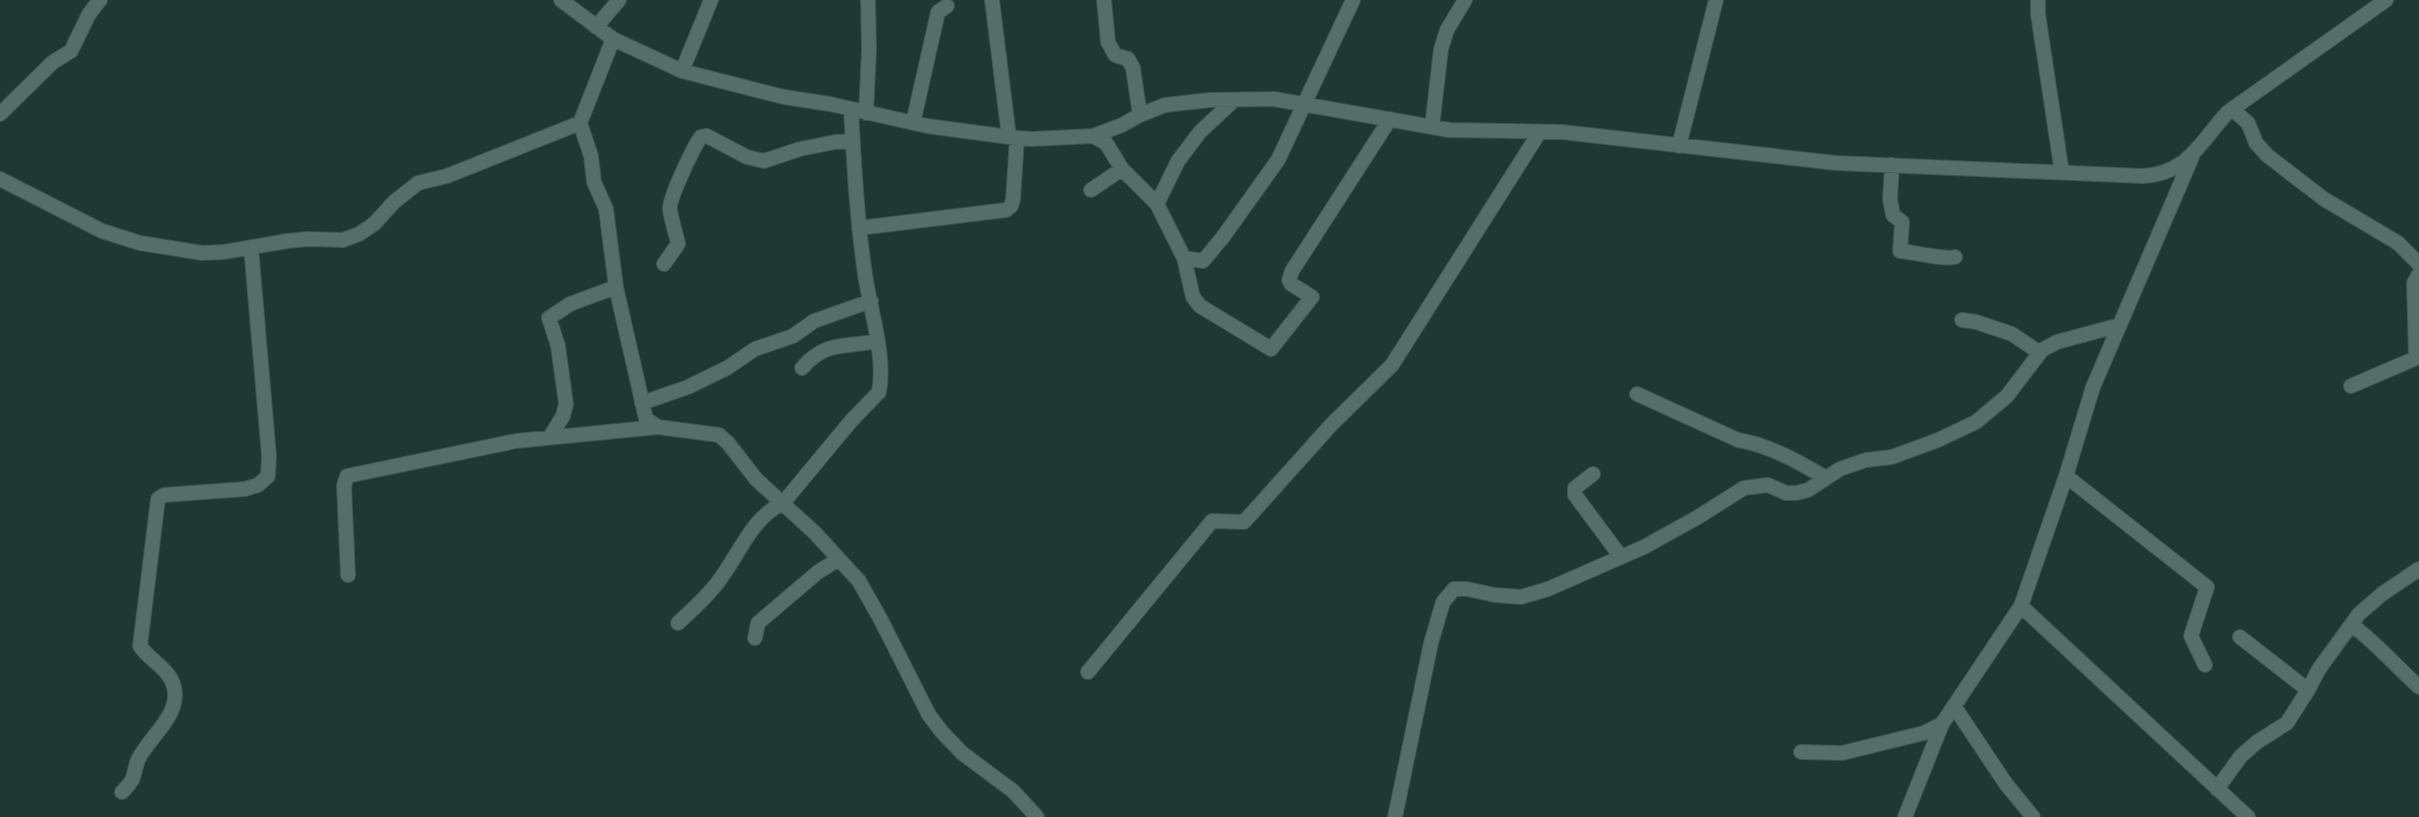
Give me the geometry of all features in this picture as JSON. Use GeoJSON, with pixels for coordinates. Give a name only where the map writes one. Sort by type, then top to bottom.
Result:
{"type":"FeatureCollection","features":[{"type":"Feature","properties":{"kind":"street"},"geometry":{"type":"LineString","coordinates":[[0,114],[53,62],[71,51],[89,14],[100,0]]}},
{"type":"Feature","properties":{"kind":"street"},"geometry":{"type":"LineString","coordinates":[[561,0],[613,39],[682,71],[784,98],[830,104],[913,123],[1032,139],[1093,136],[1165,105],[1210,100],[1282,100],[1456,130],[1562,132],[1836,163],[2154,176],[2181,166],[2192,157]]}},
{"type":"Feature","properties":{"kind":"street"},"geometry":{"type":"LineString","coordinates":[[596,27],[619,0]]}},
{"type":"Feature","properties":{"kind":"street"},"geometry":{"type":"LineString","coordinates":[[682,71],[710,0]]}},
{"type":"Feature","properties":{"kind":"street"},"geometry":{"type":"LineString","coordinates":[[866,113],[870,50],[868,0]]}},
{"type":"Feature","properties":{"kind":"street"},"geometry":{"type":"LineString","coordinates":[[858,228],[1006,210],[1011,206],[1013,200],[1013,137],[992,0]]}},
{"type":"Feature","properties":{"kind":"street"},"geometry":{"type":"LineString","coordinates":[[1104,0],[1108,42],[1115,55],[1121,55],[1128,59],[1134,68],[1140,115]]}},
{"type":"Feature","properties":{"kind":"street"},"geometry":{"type":"LineString","coordinates":[[1184,258],[1203,261],[1223,237],[1278,160],[1353,0]]}},
{"type":"Feature","properties":{"kind":"street"},"geometry":{"type":"LineString","coordinates":[[1432,127],[1441,49],[1448,30],[1465,0]]}},
{"type":"Feature","properties":{"kind":"street"},"geometry":{"type":"LineString","coordinates":[[1679,146],[1716,0]]}},
{"type":"Feature","properties":{"kind":"street"},"geometry":{"type":"LineString","coordinates":[[2038,0],[2038,14],[2062,173]]}},
{"type":"Feature","properties":{"kind":"street"},"geometry":{"type":"LineString","coordinates":[[1906,817],[1942,724],[2021,606],[2066,476],[2093,387],[2192,157],[2209,134],[2232,109],[2386,0]]}},
{"type":"Feature","properties":{"kind":"street"},"geometry":{"type":"LineString","coordinates":[[913,123],[938,12],[948,6]]}},
{"type":"Feature","properties":{"kind":"street"},"geometry":{"type":"LineString","coordinates":[[613,39],[580,123],[591,156],[594,182],[606,209],[616,287],[646,420],[658,427]]}},
{"type":"Feature","properties":{"kind":"street"},"geometry":{"type":"LineString","coordinates":[[1157,204],[1178,162],[1200,132],[1234,101]]}},
{"type":"Feature","properties":{"kind":"street"},"geometry":{"type":"LineString","coordinates":[[2232,109],[2248,123],[2256,143],[2268,156],[2324,200],[2398,243],[2419,264]]}},
{"type":"Feature","properties":{"kind":"street"},"geometry":{"type":"LineString","coordinates":[[678,623],[718,582],[742,544],[771,509],[784,503],[851,421],[878,395],[880,377],[877,341],[858,228],[852,110]]}},
{"type":"Feature","properties":{"kind":"street"},"geometry":{"type":"LineString","coordinates":[[1093,136],[1106,143],[1122,169],[1157,204],[1184,258],[1193,298],[1200,306],[1270,349],[1312,296],[1291,284],[1289,280],[1292,271],[1390,119]]}},
{"type":"Feature","properties":{"kind":"street"},"geometry":{"type":"LineString","coordinates":[[0,179],[102,230],[140,243],[202,253],[308,239],[343,240],[374,224],[394,202],[418,184],[447,176],[580,123]]}},
{"type":"Feature","properties":{"kind":"street"},"geometry":{"type":"LineString","coordinates":[[1088,672],[1212,522],[1244,522],[1331,425],[1392,365],[1539,133]]}},
{"type":"Feature","properties":{"kind":"street"},"geometry":{"type":"LineString","coordinates":[[664,264],[678,244],[670,208],[671,198],[681,180],[693,148],[701,137],[707,136],[747,157],[764,160],[800,149],[835,142],[853,141]]}},
{"type":"Feature","properties":{"kind":"street"},"geometry":{"type":"LineString","coordinates":[[1892,165],[1891,208],[1893,215],[1902,222],[1900,251],[1928,254],[1949,259],[1955,257]]}},
{"type":"Feature","properties":{"kind":"street"},"geometry":{"type":"LineString","coordinates":[[1091,190],[1122,169]]}},
{"type":"Feature","properties":{"kind":"street"},"geometry":{"type":"LineString","coordinates":[[122,792],[132,780],[138,759],[161,729],[174,699],[174,687],[167,672],[146,655],[140,646],[158,499],[164,495],[245,489],[258,485],[268,476],[269,456],[251,247]]}},
{"type":"Feature","properties":{"kind":"street"},"geometry":{"type":"LineString","coordinates":[[2351,386],[2416,358],[2414,283],[2419,274]]}},
{"type":"Feature","properties":{"kind":"street"},"geometry":{"type":"LineString","coordinates":[[550,437],[563,416],[566,404],[558,346],[549,318],[570,304],[616,287]]}},
{"type":"Feature","properties":{"kind":"street"},"geometry":{"type":"LineString","coordinates":[[642,403],[688,387],[727,368],[755,349],[793,336],[814,321],[871,301]]}},
{"type":"Feature","properties":{"kind":"street"},"geometry":{"type":"LineString","coordinates":[[1962,320],[1976,322],[2012,334],[2040,353]]}},
{"type":"Feature","properties":{"kind":"street"},"geometry":{"type":"LineString","coordinates":[[1395,817],[1425,670],[1443,602],[1454,590],[1467,589],[1494,595],[1521,597],[1548,589],[1621,557],[1698,518],[1744,488],[1768,485],[1786,493],[1796,493],[1808,490],[1840,468],[1866,460],[1892,457],[1938,440],[1976,422],[2008,396],[2040,353],[2057,342],[2120,325]]}},
{"type":"Feature","properties":{"kind":"street"},"geometry":{"type":"LineString","coordinates":[[802,368],[812,356],[824,350],[877,341]]}},
{"type":"Feature","properties":{"kind":"street"},"geometry":{"type":"LineString","coordinates":[[1637,394],[1738,440],[1751,442],[1802,463],[1826,478]]}},
{"type":"Feature","properties":{"kind":"street"},"geometry":{"type":"LineString","coordinates":[[348,575],[344,486],[347,476],[516,441],[550,437],[658,427],[719,435],[724,438],[756,479],[784,503],[859,581],[929,715],[942,732],[962,752],[1013,791],[1037,817]]}},
{"type":"Feature","properties":{"kind":"street"},"geometry":{"type":"LineString","coordinates":[[1593,474],[1575,488],[1575,495],[1621,557]]}},
{"type":"Feature","properties":{"kind":"street"},"geometry":{"type":"LineString","coordinates":[[2066,476],[2207,587],[2190,636],[2205,665]]}},
{"type":"Feature","properties":{"kind":"street"},"geometry":{"type":"LineString","coordinates":[[755,638],[758,622],[818,572],[839,559]]}},
{"type":"Feature","properties":{"kind":"street"},"geometry":{"type":"LineString","coordinates":[[2217,789],[2241,756],[2257,742],[2287,723],[2320,669],[2359,614],[2382,594],[2419,569]]}},
{"type":"Feature","properties":{"kind":"street"},"geometry":{"type":"LineString","coordinates":[[2021,606],[2248,817]]}},
{"type":"Feature","properties":{"kind":"street"},"geometry":{"type":"LineString","coordinates":[[2352,625],[2373,640],[2390,660],[2419,687]]}},
{"type":"Feature","properties":{"kind":"street"},"geometry":{"type":"LineString","coordinates":[[2240,637],[2308,690]]}},
{"type":"Feature","properties":{"kind":"street"},"geometry":{"type":"LineString","coordinates":[[1954,706],[2006,784],[2033,817]]}},
{"type":"Feature","properties":{"kind":"street"},"geometry":{"type":"LineString","coordinates":[[1800,752],[1842,753],[1924,733],[1942,724]]}}]}
